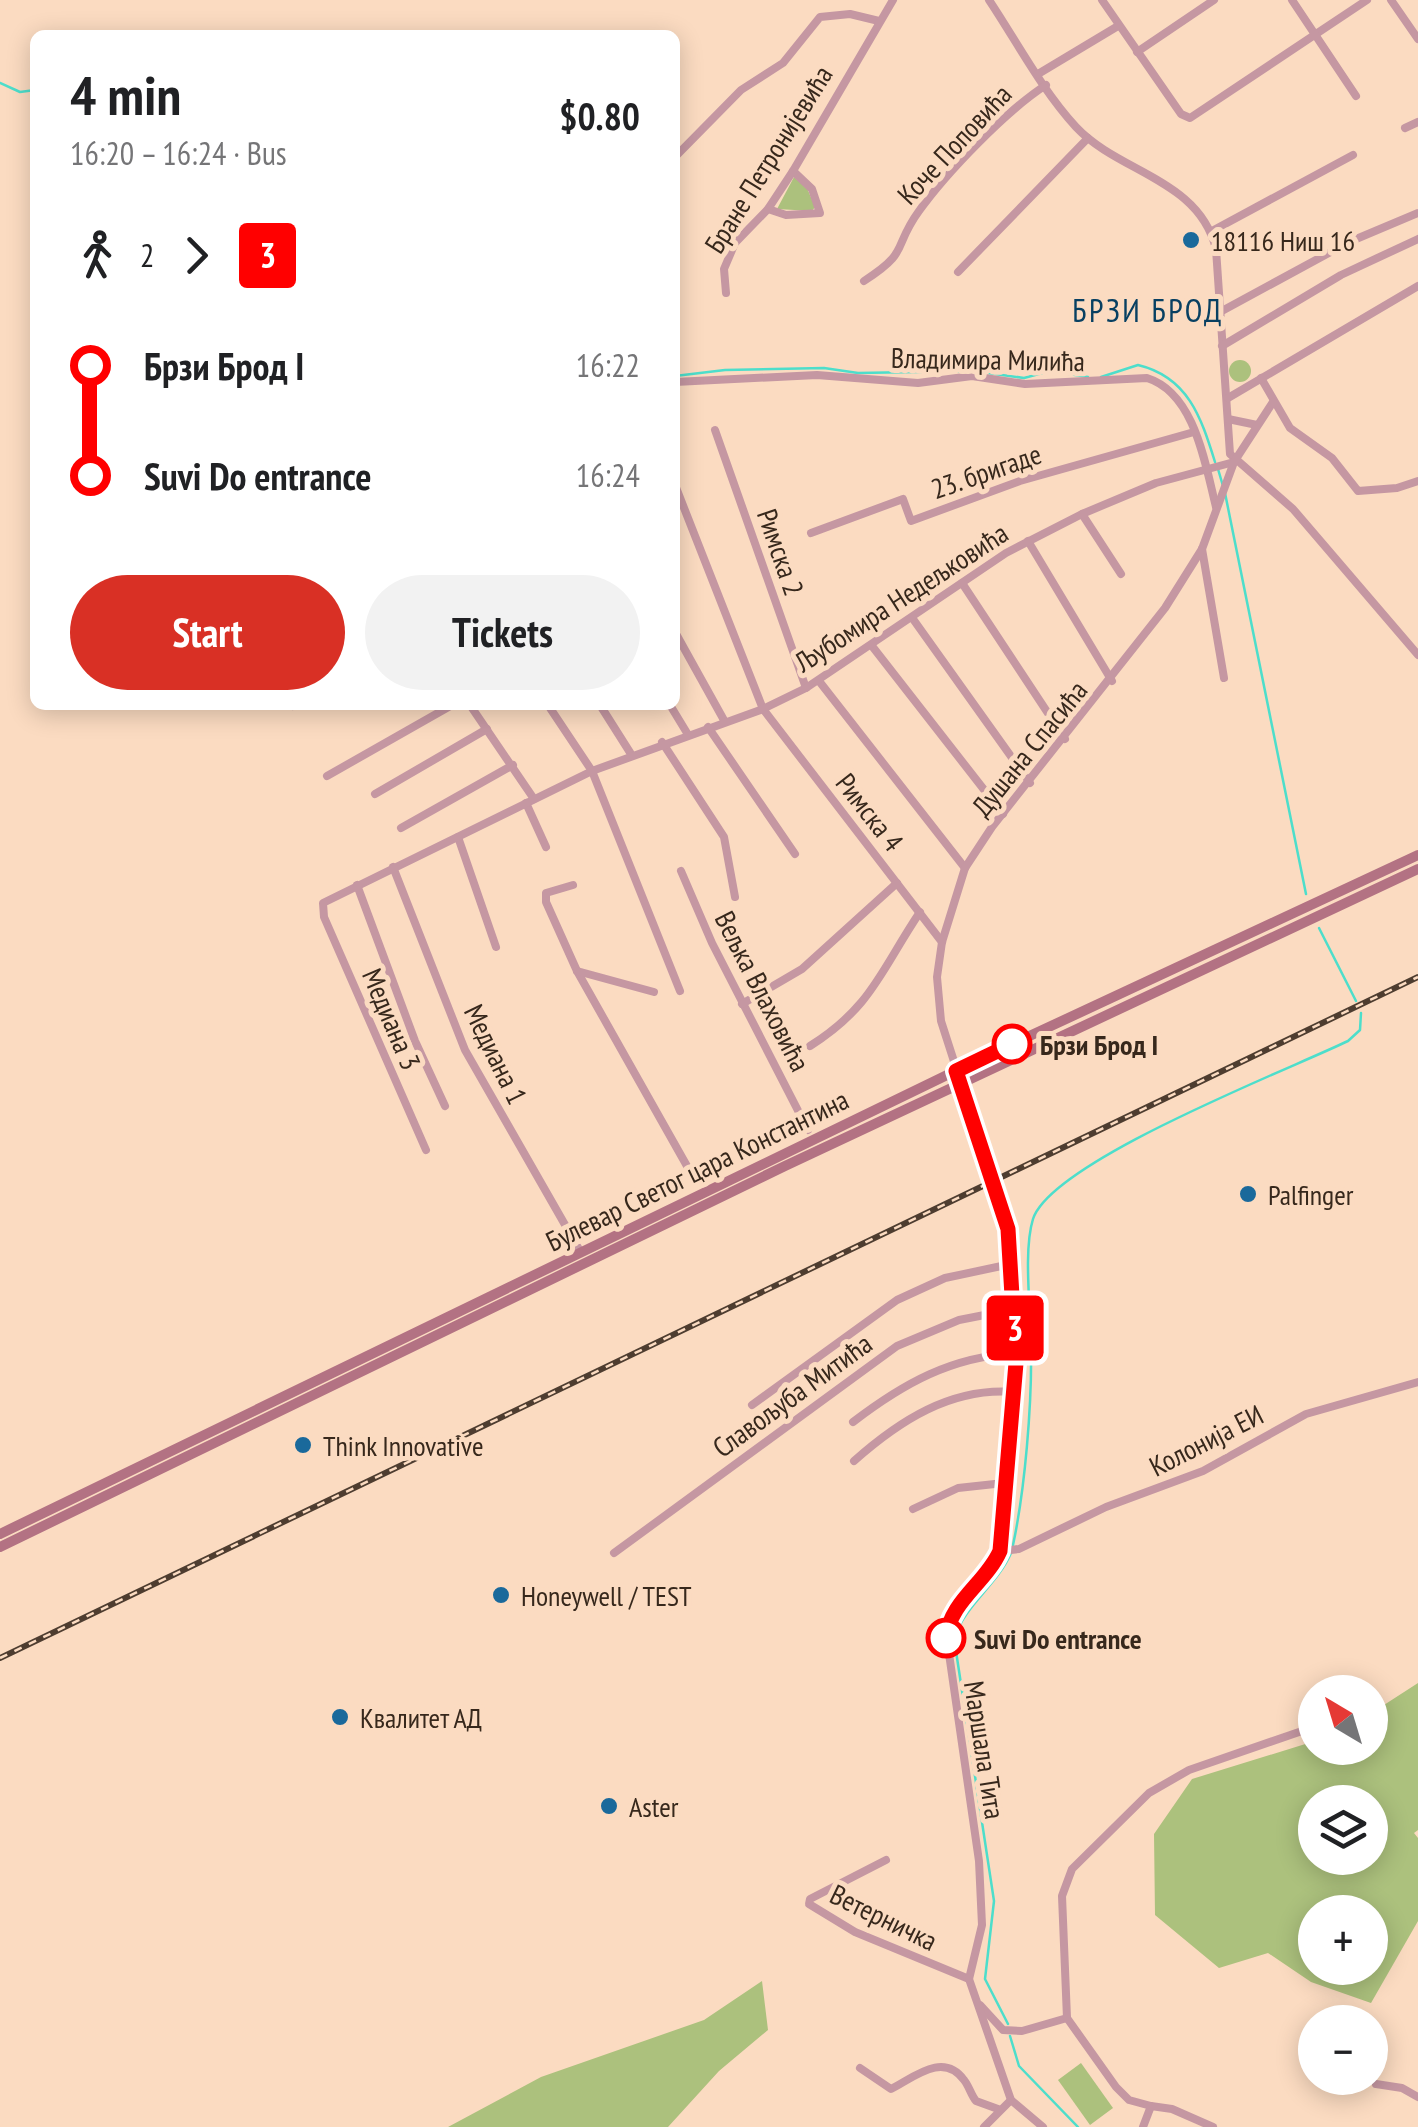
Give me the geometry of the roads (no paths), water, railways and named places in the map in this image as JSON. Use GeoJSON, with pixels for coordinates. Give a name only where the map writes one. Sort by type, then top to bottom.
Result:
{"type":"FeatureCollection","features":[{"type":"Feature","properties":{"kind":"main road","name":"Булевар Светог цара Константина"},"geometry":{"type":"LineString","coordinates":[[0,1534],[580,1251],[1418,855]]}},
{"type":"Feature","properties":{"kind":"main road","name":"Булевар Светог цара Константина"},"geometry":{"type":"LineString","coordinates":[[0,1547],[960,1084],[1418,869]]}},
{"type":"Feature","properties":{"kind":"street","name":"Бране Петронијевића"},"geometry":{"type":"LineString","coordinates":[[726,293],[723,275],[731,251],[746,228],[768,210],[793,172],[892,0]]}},
{"type":"Feature","properties":{"kind":"street"},"geometry":{"type":"LineString","coordinates":[[989,0],[1046,86],[1088,138],[1180,195],[1212,232],[1228,398],[1226,440],[1234,462],[1293,509],[1418,655]]}},
{"type":"Feature","properties":{"kind":"street"},"geometry":{"type":"LineString","coordinates":[[1102,0],[1187,118],[1366,0]]}},
{"type":"Feature","properties":{"kind":"street"},"geometry":{"type":"LineString","coordinates":[[1137,52],[1214,0]]}},
{"type":"Feature","properties":{"kind":"street"},"geometry":{"type":"LineString","coordinates":[[1292,0],[1356,96]]}},
{"type":"Feature","properties":{"kind":"street"},"geometry":{"type":"LineString","coordinates":[[1392,0],[1418,39]]}},
{"type":"Feature","properties":{"kind":"street"},"geometry":{"type":"LineString","coordinates":[[680,152],[741,90],[783,63],[820,17],[850,14],[879,21]]}},
{"type":"Feature","properties":{"kind":"street"},"geometry":{"type":"LineString","coordinates":[[1038,74],[1118,26]]}},
{"type":"Feature","properties":{"kind":"street","name":"Коче Поповића"},"geometry":{"type":"LineString","coordinates":[[864,281],[898,258],[904,234],[934,192],[998,124],[1046,86]]}},
{"type":"Feature","properties":{"kind":"street"},"geometry":{"type":"LineString","coordinates":[[1405,128],[1418,122]]}},
{"type":"Feature","properties":{"kind":"street"},"geometry":{"type":"LineString","coordinates":[[958,272],[1088,138]]}},
{"type":"Feature","properties":{"kind":"street"},"geometry":{"type":"LineString","coordinates":[[1212,232],[1353,154]]}},
{"type":"Feature","properties":{"kind":"street"},"geometry":{"type":"LineString","coordinates":[[768,210],[786,215],[820,213],[812,189],[793,172]]}},
{"type":"Feature","properties":{"kind":"street"},"geometry":{"type":"LineString","coordinates":[[1220,312],[1349,242],[1418,213]]}},
{"type":"Feature","properties":{"kind":"street"},"geometry":{"type":"LineString","coordinates":[[1222,346],[1341,275],[1418,239]]}},
{"type":"Feature","properties":{"kind":"street"},"geometry":{"type":"LineString","coordinates":[[1228,398],[1418,286]]}},
{"type":"Feature","properties":{"kind":"street","name":"Владимира Милића"},"geometry":{"type":"LineString","coordinates":[[680,382],[818,375],[918,384],[972,376],[1024,384],[1096,383],[1138,376],[1156,380],[1174,394],[1213,466],[1216,508]]}},
{"type":"Feature","properties":{"kind":"street"},"geometry":{"type":"LineString","coordinates":[[1260,378],[1290,428],[1332,458],[1358,491],[1396,488],[1418,481]]}},
{"type":"Feature","properties":{"kind":"street","name":"Душана Спасића"},"geometry":{"type":"LineString","coordinates":[[960,1084],[937,998],[942,942],[964,868],[1112,681],[1202,549],[1234,462],[1273,402]]}},
{"type":"Feature","properties":{"kind":"street"},"geometry":{"type":"LineString","coordinates":[[1228,418],[1257,425]]}},
{"type":"Feature","properties":{"kind":"street","name":"Римска 2"},"geometry":{"type":"LineString","coordinates":[[715,430],[806,688]]}},
{"type":"Feature","properties":{"kind":"street","name":"23. бригаде"},"geometry":{"type":"LineString","coordinates":[[811,534],[903,499],[912,521],[1020,480],[1194,432]]}},
{"type":"Feature","properties":{"kind":"street","name":"Љубомира Недељковића"},"geometry":{"type":"LineString","coordinates":[[323,903],[592,771],[806,688],[1028,541],[1082,514],[1213,466],[1234,462]]}},
{"type":"Feature","properties":{"kind":"street","name":"Римска 4"},"geometry":{"type":"LineString","coordinates":[[680,498],[762,708],[942,942]]}},
{"type":"Feature","properties":{"kind":"street"},"geometry":{"type":"LineString","coordinates":[[1082,514],[1121,574]]}},
{"type":"Feature","properties":{"kind":"street"},"geometry":{"type":"LineString","coordinates":[[1028,541],[1112,681]]}},
{"type":"Feature","properties":{"kind":"street"},"geometry":{"type":"LineString","coordinates":[[1202,549],[1224,678]]}},
{"type":"Feature","properties":{"kind":"street"},"geometry":{"type":"LineString","coordinates":[[962,583],[1066,740]]}},
{"type":"Feature","properties":{"kind":"street"},"geometry":{"type":"LineString","coordinates":[[913,619],[1030,784]]}},
{"type":"Feature","properties":{"kind":"street"},"geometry":{"type":"LineString","coordinates":[[680,641],[725,722]]}},
{"type":"Feature","properties":{"kind":"street"},"geometry":{"type":"LineString","coordinates":[[872,646],[1003,814]]}},
{"type":"Feature","properties":{"kind":"street"},"geometry":{"type":"LineString","coordinates":[[819,681],[964,868]]}},
{"type":"Feature","properties":{"kind":"street"},"geometry":{"type":"LineString","coordinates":[[327,776],[443,710]]}},
{"type":"Feature","properties":{"kind":"street"},"geometry":{"type":"LineString","coordinates":[[474,710],[513,765],[546,847]]}},
{"type":"Feature","properties":{"kind":"street"},"geometry":{"type":"LineString","coordinates":[[551,710],[592,771],[680,991]]}},
{"type":"Feature","properties":{"kind":"street"},"geometry":{"type":"LineString","coordinates":[[603,710],[631,754]]}},
{"type":"Feature","properties":{"kind":"street"},"geometry":{"type":"LineString","coordinates":[[673,710],[687,733]]}},
{"type":"Feature","properties":{"kind":"street"},"geometry":{"type":"LineString","coordinates":[[708,728],[796,854]]}},
{"type":"Feature","properties":{"kind":"street"},"geometry":{"type":"LineString","coordinates":[[375,794],[487,729]]}},
{"type":"Feature","properties":{"kind":"street"},"geometry":{"type":"LineString","coordinates":[[662,742],[724,837],[735,897]]}},
{"type":"Feature","properties":{"kind":"street"},"geometry":{"type":"LineString","coordinates":[[400,828],[513,765]]}},
{"type":"Feature","properties":{"kind":"street"},"geometry":{"type":"LineString","coordinates":[[458,837],[496,946]]}},
{"type":"Feature","properties":{"kind":"street","name":"Медиана 1"},"geometry":{"type":"LineString","coordinates":[[393,867],[465,1050],[580,1251]]}},
{"type":"Feature","properties":{"kind":"street","name":"Вељка Влаховића"},"geometry":{"type":"LineString","coordinates":[[681,871],[742,1004],[808,1130]]}},
{"type":"Feature","properties":{"kind":"street"},"geometry":{"type":"LineString","coordinates":[[742,1004],[802,969],[896,883]]}},
{"type":"Feature","properties":{"kind":"street"},"geometry":{"type":"LineString","coordinates":[[357,885],[416,1041],[446,1106]]}},
{"type":"Feature","properties":{"kind":"street"},"geometry":{"type":"LineString","coordinates":[[573,885],[551,890],[544,896],[577,971],[696,1182]]}},
{"type":"Feature","properties":{"kind":"street","name":"Медиана 3"},"geometry":{"type":"LineString","coordinates":[[323,903],[324,917],[426,1150]]}},
{"type":"Feature","properties":{"kind":"street"},"geometry":{"type":"LineString","coordinates":[[810,1046],[846,1023],[866,1000],[920,912]]}},
{"type":"Feature","properties":{"kind":"street"},"geometry":{"type":"LineString","coordinates":[[577,971],[654,992]]}},
{"type":"Feature","properties":{"kind":"street"},"geometry":{"type":"LineString","coordinates":[[960,1084],[1006,1215],[1011,1264],[1016,1353],[1004,1483],[1004,1551]]}},
{"type":"Feature","properties":{"kind":"street"},"geometry":{"type":"LineString","coordinates":[[752,1405],[897,1300],[945,1278],[1011,1264]]}},
{"type":"Feature","properties":{"kind":"street","name":"Славољуба Митића"},"geometry":{"type":"LineString","coordinates":[[614,1554],[896,1346],[959,1320],[1015,1309]]}},
{"type":"Feature","properties":{"kind":"street"},"geometry":{"type":"LineString","coordinates":[[853,1422],[928,1372],[974,1355],[1016,1353]]}},
{"type":"Feature","properties":{"kind":"street","name":"Колонија ЕИ"},"geometry":{"type":"LineString","coordinates":[[1004,1551],[1019,1549],[1106,1508],[1203,1471],[1306,1414],[1418,1382]]}},
{"type":"Feature","properties":{"kind":"street"},"geometry":{"type":"LineString","coordinates":[[854,1461],[930,1408],[962,1394],[1014,1392]]}},
{"type":"Feature","properties":{"kind":"street"},"geometry":{"type":"LineString","coordinates":[[913,1510],[938,1494],[1004,1483]]}},
{"type":"Feature","properties":{"kind":"street","name":"Маршала Тита"},"geometry":{"type":"LineString","coordinates":[[1004,1551],[956,1607],[946,1632],[979,1861],[982,1924],[969,1979],[1012,2100],[1043,2127]]}},
{"type":"Feature","properties":{"kind":"street"},"geometry":{"type":"LineString","coordinates":[[1213,2127],[1172,2109],[1130,2100],[1116,2088],[1068,2018],[1062,1896],[1072,1869],[1149,1793],[1189,1770],[1298,1732]]}},
{"type":"Feature","properties":{"kind":"street","name":"Ветерничка"},"geometry":{"type":"LineString","coordinates":[[886,1860],[810,1899],[809,1904],[855,1932],[969,1979]]}},
{"type":"Feature","properties":{"kind":"street"},"geometry":{"type":"LineString","coordinates":[[974,1998],[1003,2030],[1022,2031],[1068,2018]]}},
{"type":"Feature","properties":{"kind":"street"},"geometry":{"type":"LineString","coordinates":[[860,2068],[891,2089],[926,2068],[940,2066],[964,2079],[976,2102],[998,2109]]}},
{"type":"Feature","properties":{"kind":"street"},"geometry":{"type":"LineString","coordinates":[[1388,2086],[1418,2097]]}},
{"type":"Feature","properties":{"kind":"street"},"geometry":{"type":"LineString","coordinates":[[984,2127],[998,2109],[1012,2100]]}},
{"type":"Feature","properties":{"kind":"street"},"geometry":{"type":"LineString","coordinates":[[1144,2127],[1151,2106]]}},
{"type":"Feature","properties":{"kind":"waterway"},"geometry":{"type":"LineString","coordinates":[[0,83],[20,92],[30,91]]}},
{"type":"Feature","properties":{"kind":"waterway"},"geometry":{"type":"LineString","coordinates":[[1101,377],[1138,365],[1169,379],[1181,389],[1198,415],[1215,462]]}},
{"type":"Feature","properties":{"kind":"waterway"},"geometry":{"type":"LineString","coordinates":[[680,375],[725,370],[824,368],[858,373],[974,371],[1024,378],[1050,371],[1088,377]]}},
{"type":"Feature","properties":{"kind":"waterway"},"geometry":{"type":"LineString","coordinates":[[1218,469],[1223,486]]}},
{"type":"Feature","properties":{"kind":"waterway"},"geometry":{"type":"LineString","coordinates":[[1225,493],[1306,894]]}},
{"type":"Feature","properties":{"kind":"waterway"},"geometry":{"type":"LineString","coordinates":[[1319,928],[1356,1001]]}},
{"type":"Feature","properties":{"kind":"waterway"},"geometry":{"type":"LineString","coordinates":[[1013,1545],[1029,1421],[1028,1264],[1033,1219],[1050,1196],[1125,1145],[1348,1041],[1360,1030],[1361,1013]]}},
{"type":"Feature","properties":{"kind":"waterway"},"geometry":{"type":"LineString","coordinates":[[1008,2024],[985,1979],[994,1901],[954,1638],[1011,1553]]}},
{"type":"Feature","properties":{"kind":"waterway"},"geometry":{"type":"LineString","coordinates":[[1010,2036],[1019,2066],[1078,2127]]}},
{"type":"Feature","properties":{"kind":"railway"},"geometry":{"type":"LineString","coordinates":[[0,1658],[1418,977]]}},
{"type":"Feature","properties":{"kind":"place","name":"18116 Ниш 16"},"geometry":{"type":"Point","coordinates":[1191,240]}},
{"type":"Feature","properties":{"kind":"place","name":"Брзи Брод I"},"geometry":{"type":"Point","coordinates":[1012,1044]}},
{"type":"Feature","properties":{"kind":"place","name":"Palfinger"},"geometry":{"type":"Point","coordinates":[1248,1194]}},
{"type":"Feature","properties":{"kind":"place","name":"Think Innovative"},"geometry":{"type":"Point","coordinates":[303,1445]}},
{"type":"Feature","properties":{"kind":"place","name":"Honeywell / TEST"},"geometry":{"type":"Point","coordinates":[501,1595]}},
{"type":"Feature","properties":{"kind":"place","name":"Suvi Do entrance"},"geometry":{"type":"Point","coordinates":[946,1638]}},
{"type":"Feature","properties":{"kind":"place","name":"Квалитет АД"},"geometry":{"type":"Point","coordinates":[340,1717]}},
{"type":"Feature","properties":{"kind":"place","name":"Aster"},"geometry":{"type":"Point","coordinates":[609,1806]}},
{"type":"Feature","properties":{"kind":"district","name":"БРЗИ БРОД"},"geometry":{"type":"Point","coordinates":[1148,310]}}]}
